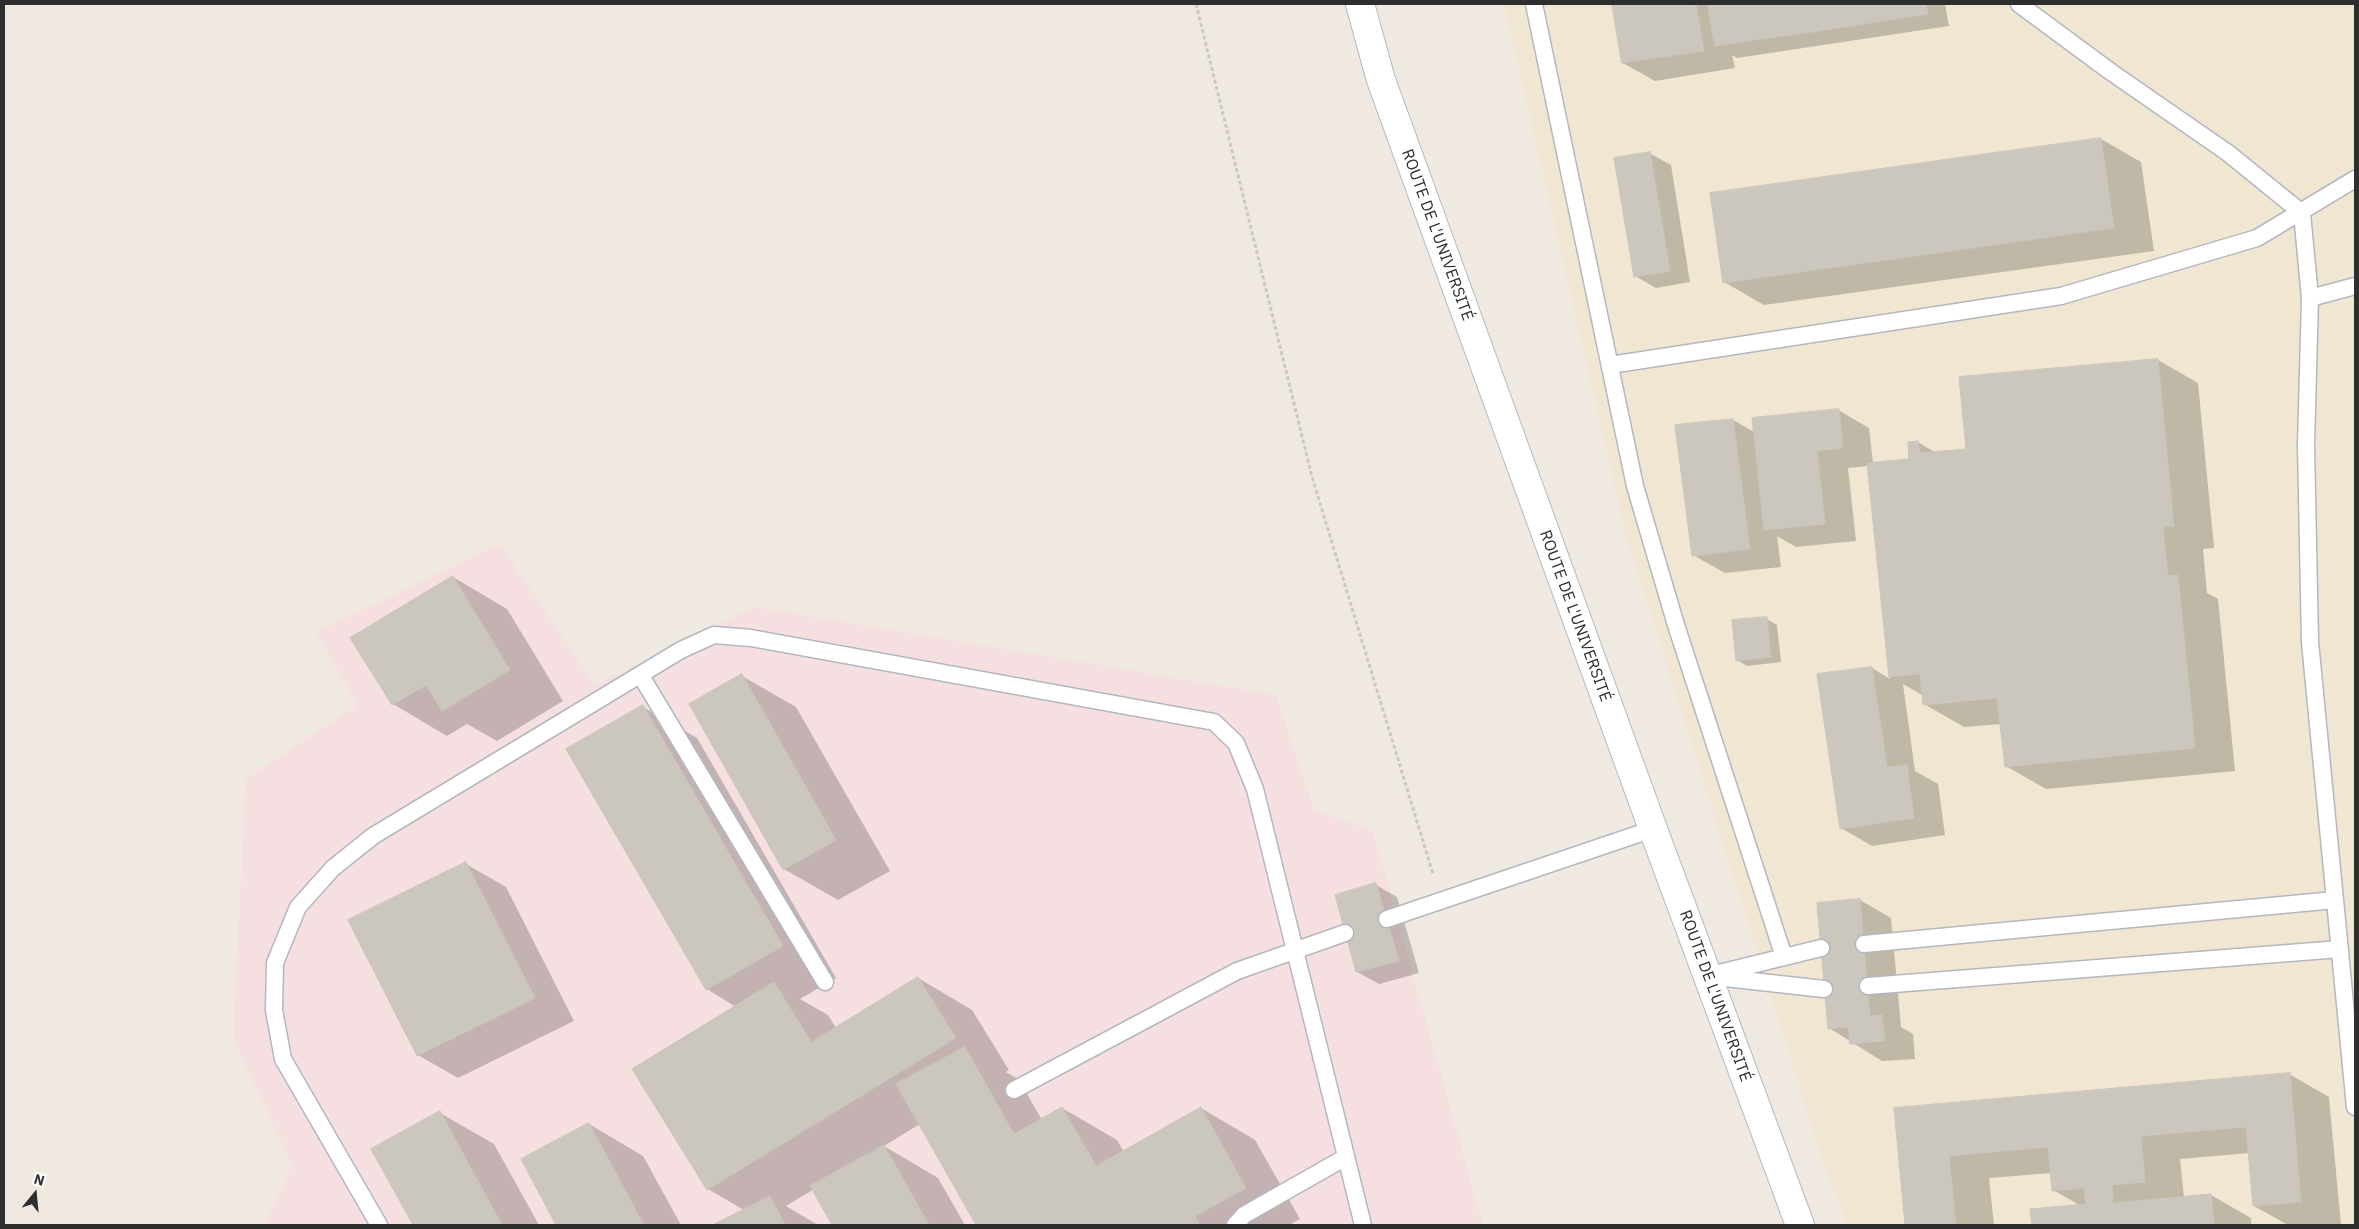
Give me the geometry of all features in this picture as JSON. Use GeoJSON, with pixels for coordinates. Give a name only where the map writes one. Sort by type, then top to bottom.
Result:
{"type":"FeatureCollection","features":[{"type":"Feature","properties":{"kind":"street","name":"ROUTE DE L'UNIVERSITÉ"},"geometry":{"type":"LineString","coordinates":[[1360,4],[1381,80],[1652,829],[1800,1225]]}},
{"type":"Feature","properties":{"kind":"lane"},"geometry":{"type":"LineString","coordinates":[[1534,4],[1635,486],[1668,597],[1784,957]]}},
{"type":"Feature","properties":{"kind":"lane"},"geometry":{"type":"LineString","coordinates":[[2019,4],[2111,72],[2228,153],[2302,213],[2310,298],[2306,445],[2310,642],[2355,1107]]}},
{"type":"Feature","properties":{"kind":"lane"},"geometry":{"type":"LineString","coordinates":[[1610,365],[2061,296],[2257,238],[2302,213],[2355,179]]}},
{"type":"Feature","properties":{"kind":"lane"},"geometry":{"type":"LineString","coordinates":[[2310,298],[2355,286]]}},
{"type":"Feature","properties":{"kind":"lane"},"geometry":{"type":"LineString","coordinates":[[379,1225],[283,1059],[274,1010],[275,962],[298,907],[333,868],[373,836],[641,676],[681,650],[714,636],[751,638],[1214,722],[1236,743],[1255,789],[1363,1225]]}},
{"type":"Feature","properties":{"kind":"lane"},"geometry":{"type":"LineString","coordinates":[[641,676],[825,982]]}},
{"type":"Feature","properties":{"kind":"lane"},"geometry":{"type":"LineString","coordinates":[[1386,919],[1652,829]]}},
{"type":"Feature","properties":{"kind":"lane"},"geometry":{"type":"LineString","coordinates":[[1864,944],[2335,900]]}},
{"type":"Feature","properties":{"kind":"lane"},"geometry":{"type":"LineString","coordinates":[[1014,1090],[1237,971],[1345,932]]}},
{"type":"Feature","properties":{"kind":"lane"},"geometry":{"type":"LineString","coordinates":[[1707,976],[1821,948]]}},
{"type":"Feature","properties":{"kind":"lane"},"geometry":{"type":"LineString","coordinates":[[1868,986],[2340,949]]}},
{"type":"Feature","properties":{"kind":"lane"},"geometry":{"type":"LineString","coordinates":[[1707,976],[1824,989]]}},
{"type":"Feature","properties":{"kind":"lane"},"geometry":{"type":"LineString","coordinates":[[1235,1225],[1244,1215],[1346,1156]]}},
{"type":"Feature","properties":{"kind":"path"},"geometry":{"type":"LineString","coordinates":[[1196,4],[1312,478],[1442,901]]}},
{"type":"Feature","properties":{"kind":"shaded area"},"geometry":{"type":"Polygon","coordinates":[[[1504,4],[2355,4],[2355,1225],[1847,1225],[1821,1155],[1626,535],[1504,4]]]}},
{"type":"Feature","properties":{"kind":"shaded area"},"geometry":{"type":"Polygon","coordinates":[[[500,544],[595,685],[754,607],[1276,695],[1314,810],[1373,831],[1483,1225],[264,1225],[292,1165],[233,1038],[246,779],[357,705],[316,632],[500,544]]]}},
{"type":"Feature","properties":{"kind":"building"},"geometry":{"type":"Polygon","coordinates":[[[1612,4],[1696,4],[1704,51],[1622,63],[1612,4]]]}},
{"type":"Feature","properties":{"kind":"building"},"geometry":{"type":"Polygon","coordinates":[[[1708,4],[1748,4],[1754,40],[1715,46],[1708,4]]]}},
{"type":"Feature","properties":{"kind":"building"},"geometry":{"type":"Polygon","coordinates":[[[1748,4],[1815,4],[1819,31],[1754,40],[1748,4]]]}},
{"type":"Feature","properties":{"kind":"building"},"geometry":{"type":"Polygon","coordinates":[[[1815,4],[1861,4],[1864,24],[1819,31],[1815,4]]]}},
{"type":"Feature","properties":{"kind":"building"},"geometry":{"type":"Polygon","coordinates":[[[1861,4],[1926,4],[1928,14],[1864,24],[1861,4]]]}},
{"type":"Feature","properties":{"kind":"building"},"geometry":{"type":"Polygon","coordinates":[[[2101,138],[2114,228],[1723,283],[1710,193],[2101,138]]]}},
{"type":"Feature","properties":{"kind":"building"},"geometry":{"type":"Polygon","coordinates":[[[1650,152],[1670,271],[1634,277],[1614,158],[1650,152]]]}},
{"type":"Feature","properties":{"kind":"building"},"geometry":{"type":"Polygon","coordinates":[[[2158,359],[2174,526],[2163,527],[2168,576],[2178,575],[2195,748],[2005,767],[1997,698],[1923,705],[1920,674],[1889,677],[1867,463],[1909,459],[1908,442],[1918,441],[1920,453],[1966,449],[1959,377],[2158,359]]]}},
{"type":"Feature","properties":{"kind":"building"},"geometry":{"type":"Polygon","coordinates":[[[1839,409],[1843,448],[1817,451],[1825,524],[1764,530],[1752,418],[1839,409]]]}},
{"type":"Feature","properties":{"kind":"building"},"geometry":{"type":"Polygon","coordinates":[[[1733,419],[1750,549],[1692,556],[1675,425],[1733,419]]]}},
{"type":"Feature","properties":{"kind":"building"},"geometry":{"type":"Polygon","coordinates":[[[453,576],[510,670],[442,711],[426,685],[392,705],[350,638],[453,576]]]}},
{"type":"Feature","properties":{"kind":"building"},"geometry":{"type":"Polygon","coordinates":[[[1767,617],[1771,657],[1736,661],[1732,620],[1767,617]]]}},
{"type":"Feature","properties":{"kind":"building"},"geometry":{"type":"Polygon","coordinates":[[[1872,667],[1887,767],[1907,765],[1914,818],[1840,829],[1817,674],[1872,667]]]}},
{"type":"Feature","properties":{"kind":"building"},"geometry":{"type":"Polygon","coordinates":[[[742,674],[836,840],[783,870],[689,704],[742,674]]]}},
{"type":"Feature","properties":{"kind":"building"},"geometry":{"type":"Polygon","coordinates":[[[643,705],[783,946],[706,990],[566,749],[643,705]]]}},
{"type":"Feature","properties":{"kind":"building"},"geometry":{"type":"Polygon","coordinates":[[[466,862],[535,998],[417,1056],[348,920],[466,862]]]}},
{"type":"Feature","properties":{"kind":"building"},"geometry":{"type":"Polygon","coordinates":[[[1376,883],[1399,961],[1356,972],[1335,895],[1376,883]]]}},
{"type":"Feature","properties":{"kind":"building"},"geometry":{"type":"Polygon","coordinates":[[[1860,899],[1870,1016],[1882,1015],[1885,1041],[1850,1044],[1848,1027],[1828,1029],[1817,903],[1860,899]]]}},
{"type":"Feature","properties":{"kind":"building"},"geometry":{"type":"Polygon","coordinates":[[[918,977],[956,1038],[707,1190],[632,1069],[774,982],[811,1042],[918,977]]]}},
{"type":"Feature","properties":{"kind":"building"},"geometry":{"type":"Polygon","coordinates":[[[965,1047],[1014,1134],[1062,1107],[1096,1166],[1201,1107],[1246,1188],[1195,1216],[1200,1225],[976,1225],[896,1084],[965,1047]]]}},
{"type":"Feature","properties":{"kind":"building"},"geometry":{"type":"Polygon","coordinates":[[[2290,1073],[2301,1202],[2253,1206],[2246,1127],[2141,1136],[2145,1182],[2112,1185],[2113,1203],[2211,1194],[2214,1225],[2032,1225],[2030,1209],[2086,1204],[2084,1188],[2052,1191],[2048,1147],[1949,1156],[1956,1225],[1905,1225],[1894,1108],[2290,1073]]]}},
{"type":"Feature","properties":{"kind":"building"},"geometry":{"type":"Polygon","coordinates":[[[440,1111],[502,1225],[413,1225],[371,1149],[440,1111]]]}},
{"type":"Feature","properties":{"kind":"building"},"geometry":{"type":"Polygon","coordinates":[[[589,1123],[644,1225],[556,1225],[521,1159],[589,1123]]]}},
{"type":"Feature","properties":{"kind":"building"},"geometry":{"type":"Polygon","coordinates":[[[884,1145],[929,1225],[832,1225],[810,1186],[884,1145]]]}},
{"type":"Feature","properties":{"kind":"building"},"geometry":{"type":"Polygon","coordinates":[[[770,1196],[785,1225],[713,1225],[770,1196]]]}}]}
